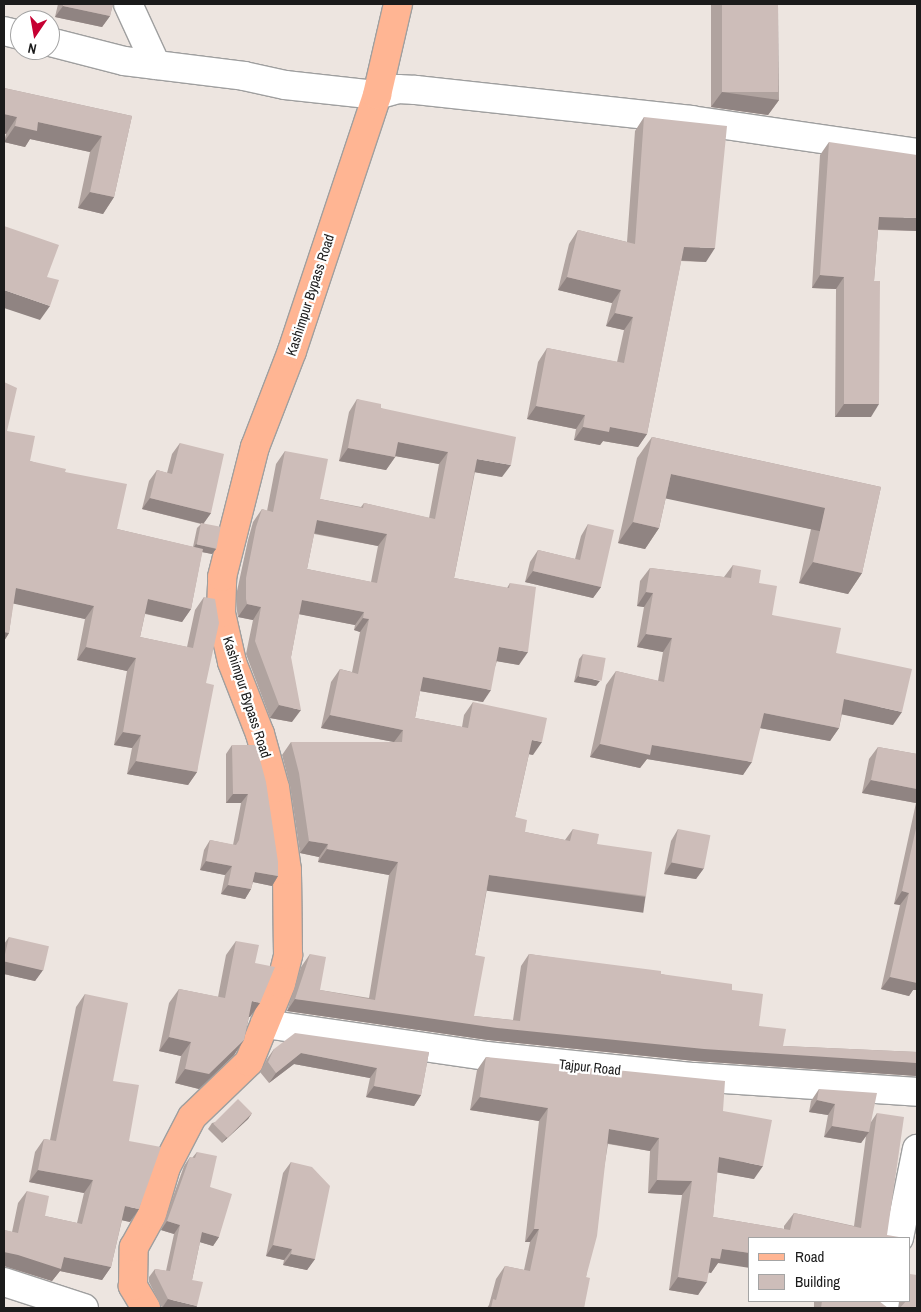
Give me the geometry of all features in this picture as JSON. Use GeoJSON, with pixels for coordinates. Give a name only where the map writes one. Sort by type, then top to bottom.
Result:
{"type":"FeatureCollection","features":[{"type":"Feature","properties":{"kind":"main road","name":"Kashimpur Bypass Road"},"geometry":{"type":"LineString","coordinates":[[146,1308],[133,1286],[133,1254],[152,1214],[166,1167],[192,1117],[249,1062],[282,984],[288,955],[288,870],[275,788],[260,734],[232,662],[223,621],[222,577],[255,447],[292,350],[377,95],[398,4]]}},
{"type":"Feature","properties":{"kind":"street"},"geometry":{"type":"LineString","coordinates":[[128,4],[156,65]]}},
{"type":"Feature","properties":{"kind":"street"},"geometry":{"type":"LineString","coordinates":[[60,45],[124,61],[377,95],[398,89],[416,90],[690,120],[917,153]]}},
{"type":"Feature","properties":{"kind":"street","name":"Tajpur Road"},"geometry":{"type":"LineString","coordinates":[[265,1024],[536,1061],[769,1085],[917,1092]]}},
{"type":"Feature","properties":{"kind":"street"},"geometry":{"type":"LineString","coordinates":[[898,1237],[917,1149]]}},
{"type":"Feature","properties":{"kind":"street"},"geometry":{"type":"LineString","coordinates":[[4,1282],[84,1308]]}},
{"type":"Feature","properties":{"kind":"building"},"geometry":{"type":"Polygon","coordinates":[[[63,4],[113,4],[110,16],[63,6],[63,4]]]}},
{"type":"Feature","properties":{"kind":"building"},"geometry":{"type":"Polygon","coordinates":[[[722,4],[778,4],[778,92],[722,92],[722,4]]]}},
{"type":"Feature","properties":{"kind":"building"},"geometry":{"type":"Polygon","coordinates":[[[4,88],[132,116],[114,197],[90,192],[102,136],[38,122],[37,131],[15,126],[17,117],[4,114],[4,88]]]}},
{"type":"Feature","properties":{"kind":"building"},"geometry":{"type":"Polygon","coordinates":[[[644,117],[727,126],[715,248],[684,247],[647,434],[610,427],[609,432],[583,427],[585,415],[536,406],[547,348],[624,363],[633,317],[615,313],[621,290],[567,277],[578,230],[635,244],[644,117]]]}},
{"type":"Feature","properties":{"kind":"building"},"geometry":{"type":"Polygon","coordinates":[[[829,142],[917,155],[917,218],[879,217],[874,281],[880,281],[879,404],[844,404],[844,277],[820,275],[829,142]]]}},
{"type":"Feature","properties":{"kind":"building"},"geometry":{"type":"Polygon","coordinates":[[[4,226],[59,245],[47,277],[59,280],[50,306],[4,290],[4,226]]]}},
{"type":"Feature","properties":{"kind":"building"},"geometry":{"type":"Polygon","coordinates":[[[4,382],[17,388],[7,431],[35,436],[30,461],[66,469],[65,472],[127,484],[117,529],[203,549],[191,609],[148,599],[140,637],[193,648],[204,597],[215,599],[219,623],[206,683],[214,685],[197,772],[136,761],[141,735],[123,732],[136,658],[86,647],[94,606],[16,588],[9,633],[4,632],[4,382]]]}},
{"type":"Feature","properties":{"kind":"building"},"geometry":{"type":"Polygon","coordinates":[[[357,399],[381,404],[381,408],[516,437],[511,465],[477,459],[454,578],[509,588],[510,583],[536,587],[528,652],[499,647],[491,690],[423,677],[415,718],[468,728],[473,702],[547,718],[542,742],[532,740],[515,817],[527,820],[525,832],[570,841],[573,829],[599,834],[597,844],[652,852],[646,896],[489,875],[475,955],[485,957],[474,1016],[520,1021],[529,954],[661,971],[661,974],[732,984],[732,990],[763,994],[759,1026],[786,1029],[783,1046],[917,1052],[917,1063],[704,1049],[497,1028],[295,999],[310,954],[326,957],[320,990],[375,1000],[398,862],[327,849],[328,844],[309,841],[299,773],[291,742],[402,742],[403,730],[330,715],[340,669],[358,674],[369,619],[363,618],[364,612],[302,600],[291,657],[301,710],[279,705],[255,641],[261,607],[247,604],[246,599],[246,578],[256,527],[262,509],[273,512],[285,451],[328,459],[320,499],[363,508],[364,503],[435,519],[448,452],[398,442],[395,457],[348,448],[357,399]],[[317,520],[307,569],[377,583],[387,534],[317,520]]]}},
{"type":"Feature","properties":{"kind":"building"},"geometry":{"type":"Polygon","coordinates":[[[652,437],[881,487],[862,573],[813,562],[825,508],[671,474],[659,528],[633,522],[652,437]]]}},
{"type":"Feature","properties":{"kind":"building"},"geometry":{"type":"Polygon","coordinates":[[[180,443],[224,454],[211,513],[150,498],[157,470],[172,474],[180,443]]]}},
{"type":"Feature","properties":{"kind":"building"},"geometry":{"type":"Polygon","coordinates":[[[201,523],[221,527],[216,548],[197,545],[201,523]]]}},
{"type":"Feature","properties":{"kind":"building"},"geometry":{"type":"Polygon","coordinates":[[[588,524],[614,530],[601,587],[533,571],[538,550],[580,560],[588,524]]]}},
{"type":"Feature","properties":{"kind":"building"},"geometry":{"type":"Polygon","coordinates":[[[733,565],[761,570],[759,583],[777,586],[772,615],[841,628],[836,653],[912,669],[902,712],[844,699],[839,728],[764,713],[752,762],[652,745],[650,755],[600,744],[616,671],[664,682],[672,638],[646,634],[653,593],[646,592],[650,568],[731,578],[733,565]]]}},
{"type":"Feature","properties":{"kind":"building"},"geometry":{"type":"Polygon","coordinates":[[[583,654],[606,658],[602,681],[579,677],[583,654]]]}},
{"type":"Feature","properties":{"kind":"building"},"geometry":{"type":"Polygon","coordinates":[[[232,745],[256,745],[266,782],[278,862],[278,876],[255,872],[251,889],[228,885],[232,866],[206,861],[210,840],[236,845],[239,840],[248,794],[233,794],[232,745]]]}},
{"type":"Feature","properties":{"kind":"building"},"geometry":{"type":"Polygon","coordinates":[[[878,747],[917,754],[917,789],[871,780],[878,747]]]}},
{"type":"Feature","properties":{"kind":"building"},"geometry":{"type":"Polygon","coordinates":[[[917,824],[917,983],[890,977],[909,893],[902,891],[917,824]]]}},
{"type":"Feature","properties":{"kind":"building"},"geometry":{"type":"Polygon","coordinates":[[[678,829],[710,835],[704,869],[672,862],[678,829]]]}},
{"type":"Feature","properties":{"kind":"building"},"geometry":{"type":"Polygon","coordinates":[[[9,937],[49,946],[43,971],[4,962],[9,937]]]}},
{"type":"Feature","properties":{"kind":"building"},"geometry":{"type":"Polygon","coordinates":[[[236,941],[259,945],[255,963],[275,967],[260,1003],[252,1001],[244,1040],[209,1074],[185,1069],[191,1042],[169,1037],[179,989],[225,998],[236,941]]]}},
{"type":"Feature","properties":{"kind":"building"},"geometry":{"type":"Polygon","coordinates":[[[85,994],[128,1003],[113,1081],[139,1085],[129,1141],[161,1147],[139,1209],[125,1206],[111,1267],[64,1257],[61,1269],[4,1252],[4,1230],[18,1233],[27,1191],[49,1196],[45,1216],[82,1224],[93,1180],[38,1170],[44,1139],[56,1141],[85,994]]]}},
{"type":"Feature","properties":{"kind":"building"},"geometry":{"type":"Polygon","coordinates":[[[295,1033],[429,1052],[421,1095],[374,1086],[377,1068],[301,1053],[276,1073],[268,1062],[274,1049],[295,1033]]]}},
{"type":"Feature","properties":{"kind":"building"},"geometry":{"type":"Polygon","coordinates":[[[486,1057],[725,1081],[723,1111],[772,1120],[763,1166],[719,1157],[713,1217],[790,1230],[794,1213],[861,1228],[877,1113],[904,1117],[887,1235],[899,1237],[748,1237],[748,1253],[722,1249],[720,1259],[711,1258],[707,1282],[678,1277],[692,1181],[657,1180],[659,1138],[609,1129],[597,1236],[586,1277],[590,1278],[584,1308],[491,1308],[493,1299],[496,1300],[505,1266],[530,1271],[539,1229],[534,1229],[548,1108],[480,1097],[486,1057]]]}},
{"type":"Feature","properties":{"kind":"building"},"geometry":{"type":"Polygon","coordinates":[[[819,1089],[877,1093],[869,1132],[832,1126],[835,1104],[817,1100],[819,1089]]]}},
{"type":"Feature","properties":{"kind":"building"},"geometry":{"type":"Polygon","coordinates":[[[238,1099],[252,1113],[227,1138],[213,1124],[238,1099]]]}},
{"type":"Feature","properties":{"kind":"building"},"geometry":{"type":"Polygon","coordinates":[[[197,1152],[217,1156],[210,1187],[232,1194],[219,1237],[202,1232],[192,1280],[203,1282],[197,1306],[168,1299],[155,1273],[155,1269],[170,1271],[180,1225],[167,1221],[190,1157],[195,1158],[197,1152]]]}},
{"type":"Feature","properties":{"kind":"building"},"geometry":{"type":"Polygon","coordinates":[[[291,1162],[312,1167],[330,1186],[315,1259],[291,1254],[292,1249],[273,1245],[291,1162]]]}},
{"type":"Feature","properties":{"kind":"building"},"geometry":{"type":"Polygon","coordinates":[[[911,1274],[917,1275],[917,1308],[900,1308],[905,1302],[911,1302],[911,1274]]]}},
{"type":"Feature","properties":{"kind":"building"},"geometry":{"type":"Polygon","coordinates":[[[822,1302],[880,1302],[888,1308],[821,1308],[822,1302]]]}}]}
